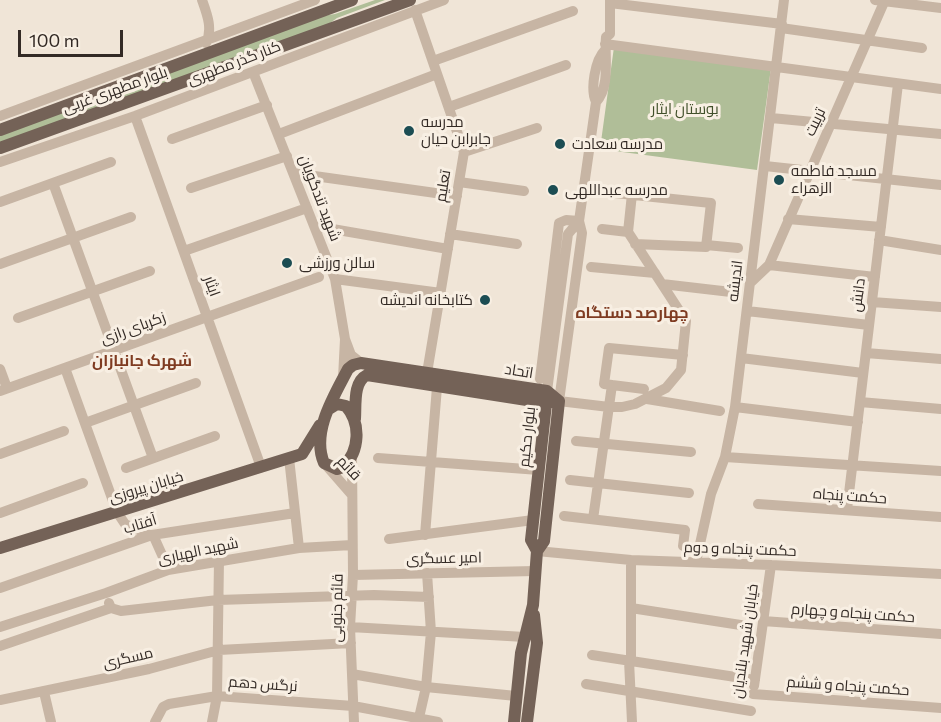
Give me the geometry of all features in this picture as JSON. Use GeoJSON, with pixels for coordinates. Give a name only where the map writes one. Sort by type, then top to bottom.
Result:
{"type":"FeatureCollection","features":[{"type":"Feature","properties":{"kind":"main road","name":"بلوار مطهری غربی"},"geometry":{"type":"LineString","coordinates":[[0,130],[352,0]]}},
{"type":"Feature","properties":{"kind":"main road","name":"بلوار مطهری غربی"},"geometry":{"type":"LineString","coordinates":[[0,148],[398,2],[413,5]]}},
{"type":"Feature","properties":{"kind":"main road","name":"اتحاد"},"geometry":{"type":"LineString","coordinates":[[361,363],[427,372],[551,398]]}},
{"type":"Feature","properties":{"kind":"main road"},"geometry":{"type":"LineString","coordinates":[[324,464],[320,448],[327,414],[337,404],[346,405],[355,419],[356,438],[352,456],[343,467],[337,469],[324,464],[302,454],[327,414],[343,379],[353,365],[361,363]]}},
{"type":"Feature","properties":{"kind":"main road","name":"اتحاد"},"geometry":{"type":"LineString","coordinates":[[355,419],[357,385],[361,378],[367,375],[438,387],[551,398]]}},
{"type":"Feature","properties":{"kind":"main road","name":"بلوار حکیم"},"geometry":{"type":"LineString","coordinates":[[537,551],[531,540],[539,470],[551,398]]}},
{"type":"Feature","properties":{"kind":"main road","name":"بلوار حکیم"},"geometry":{"type":"LineString","coordinates":[[527,722],[537,643],[533,605],[537,551],[544,541],[551,398]]}},
{"type":"Feature","properties":{"kind":"main road","name":"خیابان پیروزی"},"geometry":{"type":"LineString","coordinates":[[0,548],[115,507],[302,454]]}},
{"type":"Feature","properties":{"kind":"main road","name":"بلوار حکیم"},"geometry":{"type":"LineString","coordinates":[[514,722],[525,637],[533,605]]}},
{"type":"Feature","properties":{"kind":"street"},"geometry":{"type":"LineString","coordinates":[[194,58],[208,39],[209,21],[202,0]]}},
{"type":"Feature","properties":{"kind":"street","name":"کنار گذر مطهری"},"geometry":{"type":"LineString","coordinates":[[0,116],[315,0]]}},
{"type":"Feature","properties":{"kind":"street","name":"کنار گذر مطهری"},"geometry":{"type":"LineString","coordinates":[[0,162],[135,116],[314,49],[413,5],[444,0]]}},
{"type":"Feature","properties":{"kind":"street","name":"اندیشه"},"geometry":{"type":"LineString","coordinates":[[696,562],[711,494],[725,457],[735,407],[784,0]]}},
{"type":"Feature","properties":{"kind":"street"},"geometry":{"type":"LineString","coordinates":[[881,0],[941,8]]}},
{"type":"Feature","properties":{"kind":"street","name":"تربیت"},"geometry":{"type":"LineString","coordinates":[[750,283],[769,265],[852,78],[881,0]]}},
{"type":"Feature","properties":{"kind":"street","name":"تعلیم"},"geometry":{"type":"LineString","coordinates":[[413,5],[464,152],[427,372]]}},
{"type":"Feature","properties":{"kind":"street"},"geometry":{"type":"LineString","coordinates":[[610,5],[781,26],[922,48]]}},
{"type":"Feature","properties":{"kind":"street","name":"بلوار حکیم"},"geometry":{"type":"LineString","coordinates":[[551,398],[582,233],[579,221],[596,102],[602,96],[607,57],[603,33],[605,16],[610,5]]}},
{"type":"Feature","properties":{"kind":"street"},"geometry":{"type":"LineString","coordinates":[[270,17],[290,23],[300,6]]}},
{"type":"Feature","properties":{"kind":"street"},"geometry":{"type":"LineString","coordinates":[[433,61],[573,11]]}},
{"type":"Feature","properties":{"kind":"street"},"geometry":{"type":"LineString","coordinates":[[209,21],[224,33]]}},
{"type":"Feature","properties":{"kind":"street"},"geometry":{"type":"LineString","coordinates":[[284,60],[291,43],[314,49]]}},
{"type":"Feature","properties":{"kind":"street"},"geometry":{"type":"LineString","coordinates":[[605,44],[941,90]]}},
{"type":"Feature","properties":{"kind":"street"},"geometry":{"type":"LineString","coordinates":[[448,107],[566,66]]}},
{"type":"Feature","properties":{"kind":"street","name":"شهید تندگویان"},"geometry":{"type":"LineString","coordinates":[[253,72],[336,279],[345,339],[343,379]]}},
{"type":"Feature","properties":{"kind":"street"},"geometry":{"type":"LineString","coordinates":[[279,134],[437,74]]}},
{"type":"Feature","properties":{"kind":"street","name":"دانش"},"geometry":{"type":"LineString","coordinates":[[847,510],[898,84]]}},
{"type":"Feature","properties":{"kind":"street"},"geometry":{"type":"LineString","coordinates":[[172,139],[267,105]]}},
{"type":"Feature","properties":{"kind":"street","name":"ایثار"},"geometry":{"type":"LineString","coordinates":[[135,116],[261,467]]}},
{"type":"Feature","properties":{"kind":"street"},"geometry":{"type":"LineString","coordinates":[[771,118],[941,134]]}},
{"type":"Feature","properties":{"kind":"street"},"geometry":{"type":"LineString","coordinates":[[50,145],[57,127],[77,136]]}},
{"type":"Feature","properties":{"kind":"street"},"geometry":{"type":"LineString","coordinates":[[464,152],[537,128]]}},
{"type":"Feature","properties":{"kind":"street"},"geometry":{"type":"LineString","coordinates":[[191,189],[287,156]]}},
{"type":"Feature","properties":{"kind":"street"},"geometry":{"type":"LineString","coordinates":[[0,202],[111,162]]}},
{"type":"Feature","properties":{"kind":"street"},"geometry":{"type":"LineString","coordinates":[[765,166],[941,185]]}},
{"type":"Feature","properties":{"kind":"street"},"geometry":{"type":"LineString","coordinates":[[293,173],[457,196]]}},
{"type":"Feature","properties":{"kind":"street"},"geometry":{"type":"LineString","coordinates":[[459,182],[524,192]]}},
{"type":"Feature","properties":{"kind":"street"},"geometry":{"type":"LineString","coordinates":[[53,183],[153,458]]}},
{"type":"Feature","properties":{"kind":"street"},"geometry":{"type":"LineString","coordinates":[[615,193],[711,203],[706,245]]}},
{"type":"Feature","properties":{"kind":"street"},"geometry":{"type":"LineString","coordinates":[[551,398],[609,407],[629,406],[646,394],[666,388],[681,370],[686,321],[628,232],[632,194]]}},
{"type":"Feature","properties":{"kind":"street"},"geometry":{"type":"LineString","coordinates":[[184,251],[307,208]]}},
{"type":"Feature","properties":{"kind":"street"},"geometry":{"type":"LineString","coordinates":[[0,264],[131,217]]}},
{"type":"Feature","properties":{"kind":"street"},"geometry":{"type":"LineString","coordinates":[[788,219],[881,227]]}},
{"type":"Feature","properties":{"kind":"street"},"geometry":{"type":"LineString","coordinates":[[540,379],[559,223],[566,220],[579,221]]}},
{"type":"Feature","properties":{"kind":"street"},"geometry":{"type":"LineString","coordinates":[[315,226],[448,249]]}},
{"type":"Feature","properties":{"kind":"street"},"geometry":{"type":"LineString","coordinates":[[602,229],[628,232]]}},
{"type":"Feature","properties":{"kind":"street"},"geometry":{"type":"LineString","coordinates":[[450,234],[518,244]]}},
{"type":"Feature","properties":{"kind":"street"},"geometry":{"type":"LineString","coordinates":[[879,240],[941,250]]}},
{"type":"Feature","properties":{"kind":"street"},"geometry":{"type":"LineString","coordinates":[[635,244],[738,248]]}},
{"type":"Feature","properties":{"kind":"street"},"geometry":{"type":"LineString","coordinates":[[769,265],[875,277]]}},
{"type":"Feature","properties":{"kind":"street"},"geometry":{"type":"LineString","coordinates":[[591,267],[655,273]]}},
{"type":"Feature","properties":{"kind":"street"},"geometry":{"type":"LineString","coordinates":[[18,318],[150,271]]}},
{"type":"Feature","properties":{"kind":"street","name":"زکریای رازی"},"geometry":{"type":"LineString","coordinates":[[4,390],[319,277]]}},
{"type":"Feature","properties":{"kind":"street"},"geometry":{"type":"LineString","coordinates":[[336,279],[441,293]]}},
{"type":"Feature","properties":{"kind":"street"},"geometry":{"type":"LineString","coordinates":[[662,284],[731,292]]}},
{"type":"Feature","properties":{"kind":"street"},"geometry":{"type":"LineString","coordinates":[[872,302],[941,308]]}},
{"type":"Feature","properties":{"kind":"street"},"geometry":{"type":"LineString","coordinates":[[747,311],[869,325]]}},
{"type":"Feature","properties":{"kind":"street","name":"شهید تندگویان"},"geometry":{"type":"LineString","coordinates":[[345,339],[351,355],[361,363]]}},
{"type":"Feature","properties":{"kind":"street"},"geometry":{"type":"LineString","coordinates":[[682,355],[609,348],[604,384],[720,411]]}},
{"type":"Feature","properties":{"kind":"street"},"geometry":{"type":"LineString","coordinates":[[866,353],[941,359]]}},
{"type":"Feature","properties":{"kind":"street"},"geometry":{"type":"LineString","coordinates":[[741,358],[863,373]]}},
{"type":"Feature","properties":{"kind":"street"},"geometry":{"type":"LineString","coordinates":[[65,368],[115,507],[125,524],[152,535],[158,542],[167,566]]}},
{"type":"Feature","properties":{"kind":"street"},"geometry":{"type":"LineString","coordinates":[[0,369],[4,390]]}},
{"type":"Feature","properties":{"kind":"street"},"geometry":{"type":"LineString","coordinates":[[85,423],[196,383]]}},
{"type":"Feature","properties":{"kind":"street"},"geometry":{"type":"LineString","coordinates":[[593,519],[612,385]]}},
{"type":"Feature","properties":{"kind":"street"},"geometry":{"type":"LineString","coordinates":[[425,535],[438,387]]}},
{"type":"Feature","properties":{"kind":"street"},"geometry":{"type":"LineString","coordinates":[[860,402],[941,410]]}},
{"type":"Feature","properties":{"kind":"street"},"geometry":{"type":"LineString","coordinates":[[735,407],[858,422]]}},
{"type":"Feature","properties":{"kind":"street"},"geometry":{"type":"LineString","coordinates":[[0,454],[64,431]]}},
{"type":"Feature","properties":{"kind":"street"},"geometry":{"type":"LineString","coordinates":[[126,468],[215,436]]}},
{"type":"Feature","properties":{"kind":"street"},"geometry":{"type":"LineString","coordinates":[[576,441],[691,452]]}},
{"type":"Feature","properties":{"kind":"street","name":"قائم"},"geometry":{"type":"LineString","coordinates":[[352,456],[352,495]]}},
{"type":"Feature","properties":{"kind":"street"},"geometry":{"type":"LineString","coordinates":[[725,457],[941,471]]}},
{"type":"Feature","properties":{"kind":"street"},"geometry":{"type":"LineString","coordinates":[[289,458],[299,548]]}},
{"type":"Feature","properties":{"kind":"street"},"geometry":{"type":"LineString","coordinates":[[378,458],[539,470]]}},
{"type":"Feature","properties":{"kind":"street","name":"قائم"},"geometry":{"type":"LineString","coordinates":[[324,464],[352,495]]}},
{"type":"Feature","properties":{"kind":"street"},"geometry":{"type":"LineString","coordinates":[[570,480],[688,493]]}},
{"type":"Feature","properties":{"kind":"street"},"geometry":{"type":"LineString","coordinates":[[0,513],[83,483]]}},
{"type":"Feature","properties":{"kind":"street","name":"قائم جنوبی"},"geometry":{"type":"LineString","coordinates":[[352,495],[353,574],[350,627],[354,722]]}},
{"type":"Feature","properties":{"kind":"street","name":"حکمت پنجاه"},"geometry":{"type":"LineString","coordinates":[[758,504],[941,517]]}},
{"type":"Feature","properties":{"kind":"street","name":"آفتاب"},"geometry":{"type":"LineString","coordinates":[[0,588],[152,535],[295,513]]}},
{"type":"Feature","properties":{"kind":"street"},"geometry":{"type":"LineString","coordinates":[[564,516],[685,530],[683,546]]}},
{"type":"Feature","properties":{"kind":"street"},"geometry":{"type":"LineString","coordinates":[[388,539],[533,520]]}},
{"type":"Feature","properties":{"kind":"street","name":"شهید الهیاری"},"geometry":{"type":"LineString","coordinates":[[0,627],[106,593],[168,570],[299,548],[352,545]]}},
{"type":"Feature","properties":{"kind":"street","name":"حکمت پنجاه و دوم"},"geometry":{"type":"LineString","coordinates":[[537,551],[631,561],[771,565],[941,574]]}},
{"type":"Feature","properties":{"kind":"street","name":"نرگس دهم"},"geometry":{"type":"LineString","coordinates":[[219,560],[217,696],[353,706],[438,722]]}},
{"type":"Feature","properties":{"kind":"street"},"geometry":{"type":"LineString","coordinates":[[631,561],[630,692],[632,722]]}},
{"type":"Feature","properties":{"kind":"street","name":"خیابان شهید بلندیان"},"geometry":{"type":"LineString","coordinates":[[750,716],[771,565]]}},
{"type":"Feature","properties":{"kind":"street","name":"امیر عسگری"},"geometry":{"type":"LineString","coordinates":[[353,574],[535,571]]}},
{"type":"Feature","properties":{"kind":"street"},"geometry":{"type":"LineString","coordinates":[[419,720],[426,687],[431,632],[427,573]]}},
{"type":"Feature","properties":{"kind":"street"},"geometry":{"type":"LineString","coordinates":[[106,593],[111,608]]}},
{"type":"Feature","properties":{"kind":"street"},"geometry":{"type":"LineString","coordinates":[[0,646],[111,608],[121,611],[218,600],[351,596],[429,597]]}},
{"type":"Feature","properties":{"kind":"street"},"geometry":{"type":"LineString","coordinates":[[631,608],[747,626]]}},
{"type":"Feature","properties":{"kind":"street","name":"حکمت پنجاه و چهارم"},"geometry":{"type":"LineString","coordinates":[[763,621],[941,634]]}},
{"type":"Feature","properties":{"kind":"street"},"geometry":{"type":"LineString","coordinates":[[350,627],[525,637]]}},
{"type":"Feature","properties":{"kind":"street","name":"مسگری"},"geometry":{"type":"LineString","coordinates":[[0,700],[149,669],[219,650],[351,644]]}},
{"type":"Feature","properties":{"kind":"street"},"geometry":{"type":"LineString","coordinates":[[592,655],[755,680]]}},
{"type":"Feature","properties":{"kind":"street"},"geometry":{"type":"LineString","coordinates":[[352,674],[426,687],[516,696]]}},
{"type":"Feature","properties":{"kind":"street"},"geometry":{"type":"LineString","coordinates":[[586,684],[750,716]]}},
{"type":"Feature","properties":{"kind":"street"},"geometry":{"type":"LineString","coordinates":[[44,692],[51,722]]}},
{"type":"Feature","properties":{"kind":"street","name":"حکمت پنجاه و ششم"},"geometry":{"type":"LineString","coordinates":[[753,694],[941,708]]}},
{"type":"Feature","properties":{"kind":"street"},"geometry":{"type":"LineString","coordinates":[[155,722],[164,707],[169,704],[217,696],[212,722]]}},
{"type":"Feature","properties":{"kind":"green space"},"geometry":{"type":"Polygon","coordinates":[[[375,0],[385,0],[337,18],[326,26],[0,143],[0,135],[322,16],[335,14],[375,0]]]}},
{"type":"Feature","properties":{"kind":"green space","name":"بوستان ایثار"},"geometry":{"type":"Polygon","coordinates":[[[614,47],[771,68],[757,170],[600,149],[614,47]]]}},
{"type":"Feature","properties":{"kind":"place","name":"مدرسه جابرابن حیان"},"geometry":{"type":"Point","coordinates":[409,131]}},
{"type":"Feature","properties":{"kind":"place","name":"مدرسه سعادت"},"geometry":{"type":"Point","coordinates":[560,144]}},
{"type":"Feature","properties":{"kind":"place","name":"مسجد فاطمه الزهراء"},"geometry":{"type":"Point","coordinates":[779,180]}},
{"type":"Feature","properties":{"kind":"place","name":"مدرسه عبداللهی"},"geometry":{"type":"Point","coordinates":[553,190]}},
{"type":"Feature","properties":{"kind":"place","name":"سالن ورزشی"},"geometry":{"type":"Point","coordinates":[287,263]}},
{"type":"Feature","properties":{"kind":"place","name":"کتابخانه اندیشه"},"geometry":{"type":"Point","coordinates":[485,300]}},
{"type":"Feature","properties":{"kind":"district","name":"چهارصد دستگاه"},"geometry":{"type":"Point","coordinates":[632,313]}},
{"type":"Feature","properties":{"kind":"district","name":"شهرک جانبازان"},"geometry":{"type":"Point","coordinates":[142,361]}}]}
